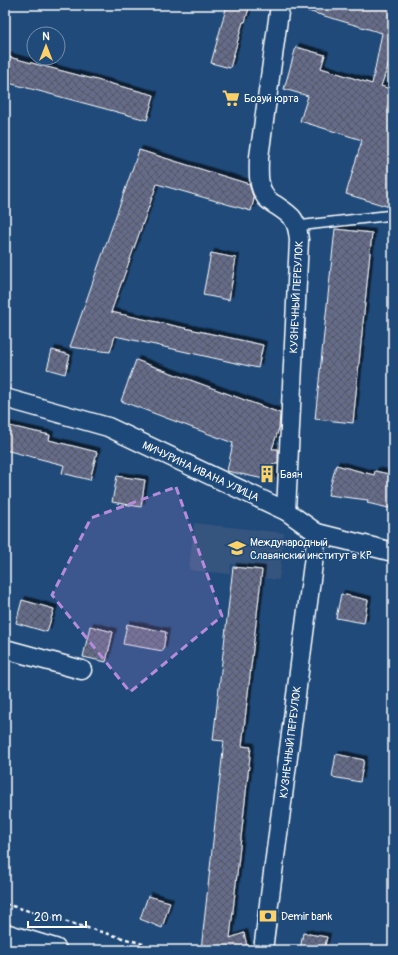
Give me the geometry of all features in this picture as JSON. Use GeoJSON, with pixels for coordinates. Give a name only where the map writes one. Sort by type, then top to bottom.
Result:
{"type":"FeatureCollection","features":[{"type":"Feature","properties":{"kind":"main road"},"geometry":{"type":"LineString","coordinates":[[5,935],[55,950]]}},
{"type":"Feature","properties":{"kind":"street","name":"КУЗНЕЧНЫЙ ПЕРЕУЛОК"},"geometry":{"type":"LineString","coordinates":[[280,5],[259,157],[259,178],[265,198],[292,216],[297,226],[299,240],[286,511]]}},
{"type":"Feature","properties":{"kind":"street","name":"МИЧУРИНА ИВАНА УЛИЦА"},"geometry":{"type":"LineString","coordinates":[[5,398],[108,427],[286,511],[317,533],[393,552]]}},
{"type":"Feature","properties":{"kind":"street","name":"КУЗНЕЧНЫЙ ПЕРЕУЛОК"},"geometry":{"type":"LineString","coordinates":[[263,950],[317,533]]}},
{"type":"Feature","properties":{"kind":"street"},"geometry":{"type":"LineString","coordinates":[[5,649],[82,670]]}},
{"type":"Feature","properties":{"kind":"lane"},"geometry":{"type":"LineString","coordinates":[[297,226],[393,216]]}},
{"type":"Feature","properties":{"kind":"path"},"geometry":{"type":"LineString","coordinates":[[5,904],[164,950]]}},
{"type":"Feature","properties":{"kind":"highlighted area"},"geometry":{"type":"Polygon","coordinates":[[[176,487],[222,616],[130,692],[52,595],[91,518],[176,487]]]}},
{"type":"Feature","properties":{"kind":"shaded area","name":"Международный Славянский институт в КР"},"geometry":{"type":"Polygon","coordinates":[[[194,523],[284,533],[279,580],[263,578],[264,567],[231,564],[230,574],[189,570],[194,523]]]}},
{"type":"Feature","properties":{"kind":"building"},"geometry":{"type":"Polygon","coordinates":[[[227,5],[250,5],[245,22],[243,22],[230,68],[211,63],[227,5]]]}},
{"type":"Feature","properties":{"kind":"building"},"geometry":{"type":"Polygon","coordinates":[[[302,5],[393,5],[393,52],[381,86],[393,90],[393,208],[346,194],[362,140],[300,121],[308,96],[284,89],[296,47],[325,55],[321,68],[372,84],[382,33],[301,9],[302,5]]]}},
{"type":"Feature","properties":{"kind":"building"},"geometry":{"type":"Polygon","coordinates":[[[5,56],[26,61],[26,66],[43,66],[154,95],[147,120],[5,82],[5,56]]]}},
{"type":"Feature","properties":{"kind":"building"},"geometry":{"type":"Polygon","coordinates":[[[139,150],[249,184],[254,199],[251,211],[157,184],[111,312],[263,345],[258,368],[115,336],[110,352],[70,347],[139,150]]]}},
{"type":"Feature","properties":{"kind":"building"},"geometry":{"type":"Polygon","coordinates":[[[335,229],[372,233],[353,423],[315,419],[335,229]]]}},
{"type":"Feature","properties":{"kind":"building"},"geometry":{"type":"Polygon","coordinates":[[[211,253],[236,258],[229,300],[203,295],[211,253]]]}},
{"type":"Feature","properties":{"kind":"building"},"geometry":{"type":"Polygon","coordinates":[[[52,350],[70,355],[65,374],[47,369],[52,350]]]}},
{"type":"Feature","properties":{"kind":"building"},"geometry":{"type":"Polygon","coordinates":[[[136,360],[280,413],[279,428],[272,449],[278,449],[278,464],[273,464],[273,481],[227,471],[233,443],[121,401],[136,360]]]}},
{"type":"Feature","properties":{"kind":"building"},"geometry":{"type":"Polygon","coordinates":[[[5,425],[50,435],[49,440],[97,452],[90,480],[62,473],[64,465],[5,450],[5,425]]]}},
{"type":"Feature","properties":{"kind":"building"},"geometry":{"type":"Polygon","coordinates":[[[336,465],[374,475],[375,471],[393,475],[393,509],[367,503],[368,500],[328,495],[336,465]]]}},
{"type":"Feature","properties":{"kind":"building"},"geometry":{"type":"Polygon","coordinates":[[[117,476],[145,480],[141,507],[112,502],[117,476]]]}},
{"type":"Feature","properties":{"kind":"building"},"geometry":{"type":"Polygon","coordinates":[[[233,567],[262,570],[242,746],[251,747],[230,938],[244,933],[248,950],[201,950],[224,741],[213,740],[233,567]]]}},
{"type":"Feature","properties":{"kind":"building"},"geometry":{"type":"Polygon","coordinates":[[[341,594],[368,600],[364,623],[336,618],[341,594]]]}},
{"type":"Feature","properties":{"kind":"building"},"geometry":{"type":"Polygon","coordinates":[[[22,600],[54,609],[47,632],[16,623],[22,600]]]}},
{"type":"Feature","properties":{"kind":"building"},"geometry":{"type":"Polygon","coordinates":[[[127,624],[166,632],[163,651],[123,644],[127,624]]]}},
{"type":"Feature","properties":{"kind":"building"},"geometry":{"type":"Polygon","coordinates":[[[90,626],[113,632],[106,662],[83,657],[90,626]]]}},
{"type":"Feature","properties":{"kind":"building"},"geometry":{"type":"Polygon","coordinates":[[[336,754],[364,760],[360,782],[332,777],[336,754]]]}},
{"type":"Feature","properties":{"kind":"building"},"geometry":{"type":"Polygon","coordinates":[[[148,896],[170,902],[162,928],[140,919],[148,896]]]}},
{"type":"Feature","properties":{"kind":"building"},"geometry":{"type":"Polygon","coordinates":[[[303,933],[327,937],[324,950],[300,950],[303,933]]]}},
{"type":"Feature","properties":{"kind":"place","name":"Бозуй юрта"},"geometry":{"type":"Point","coordinates":[231,98]}},
{"type":"Feature","properties":{"kind":"place","name":"Баян"},"geometry":{"type":"Point","coordinates":[267,474]}},
{"type":"Feature","properties":{"kind":"place","name":"Международный Славянский институт в КР"},"geometry":{"type":"Point","coordinates":[237,548]}},
{"type":"Feature","properties":{"kind":"place","name":"Demir bank"},"geometry":{"type":"Point","coordinates":[268,916]}}]}
